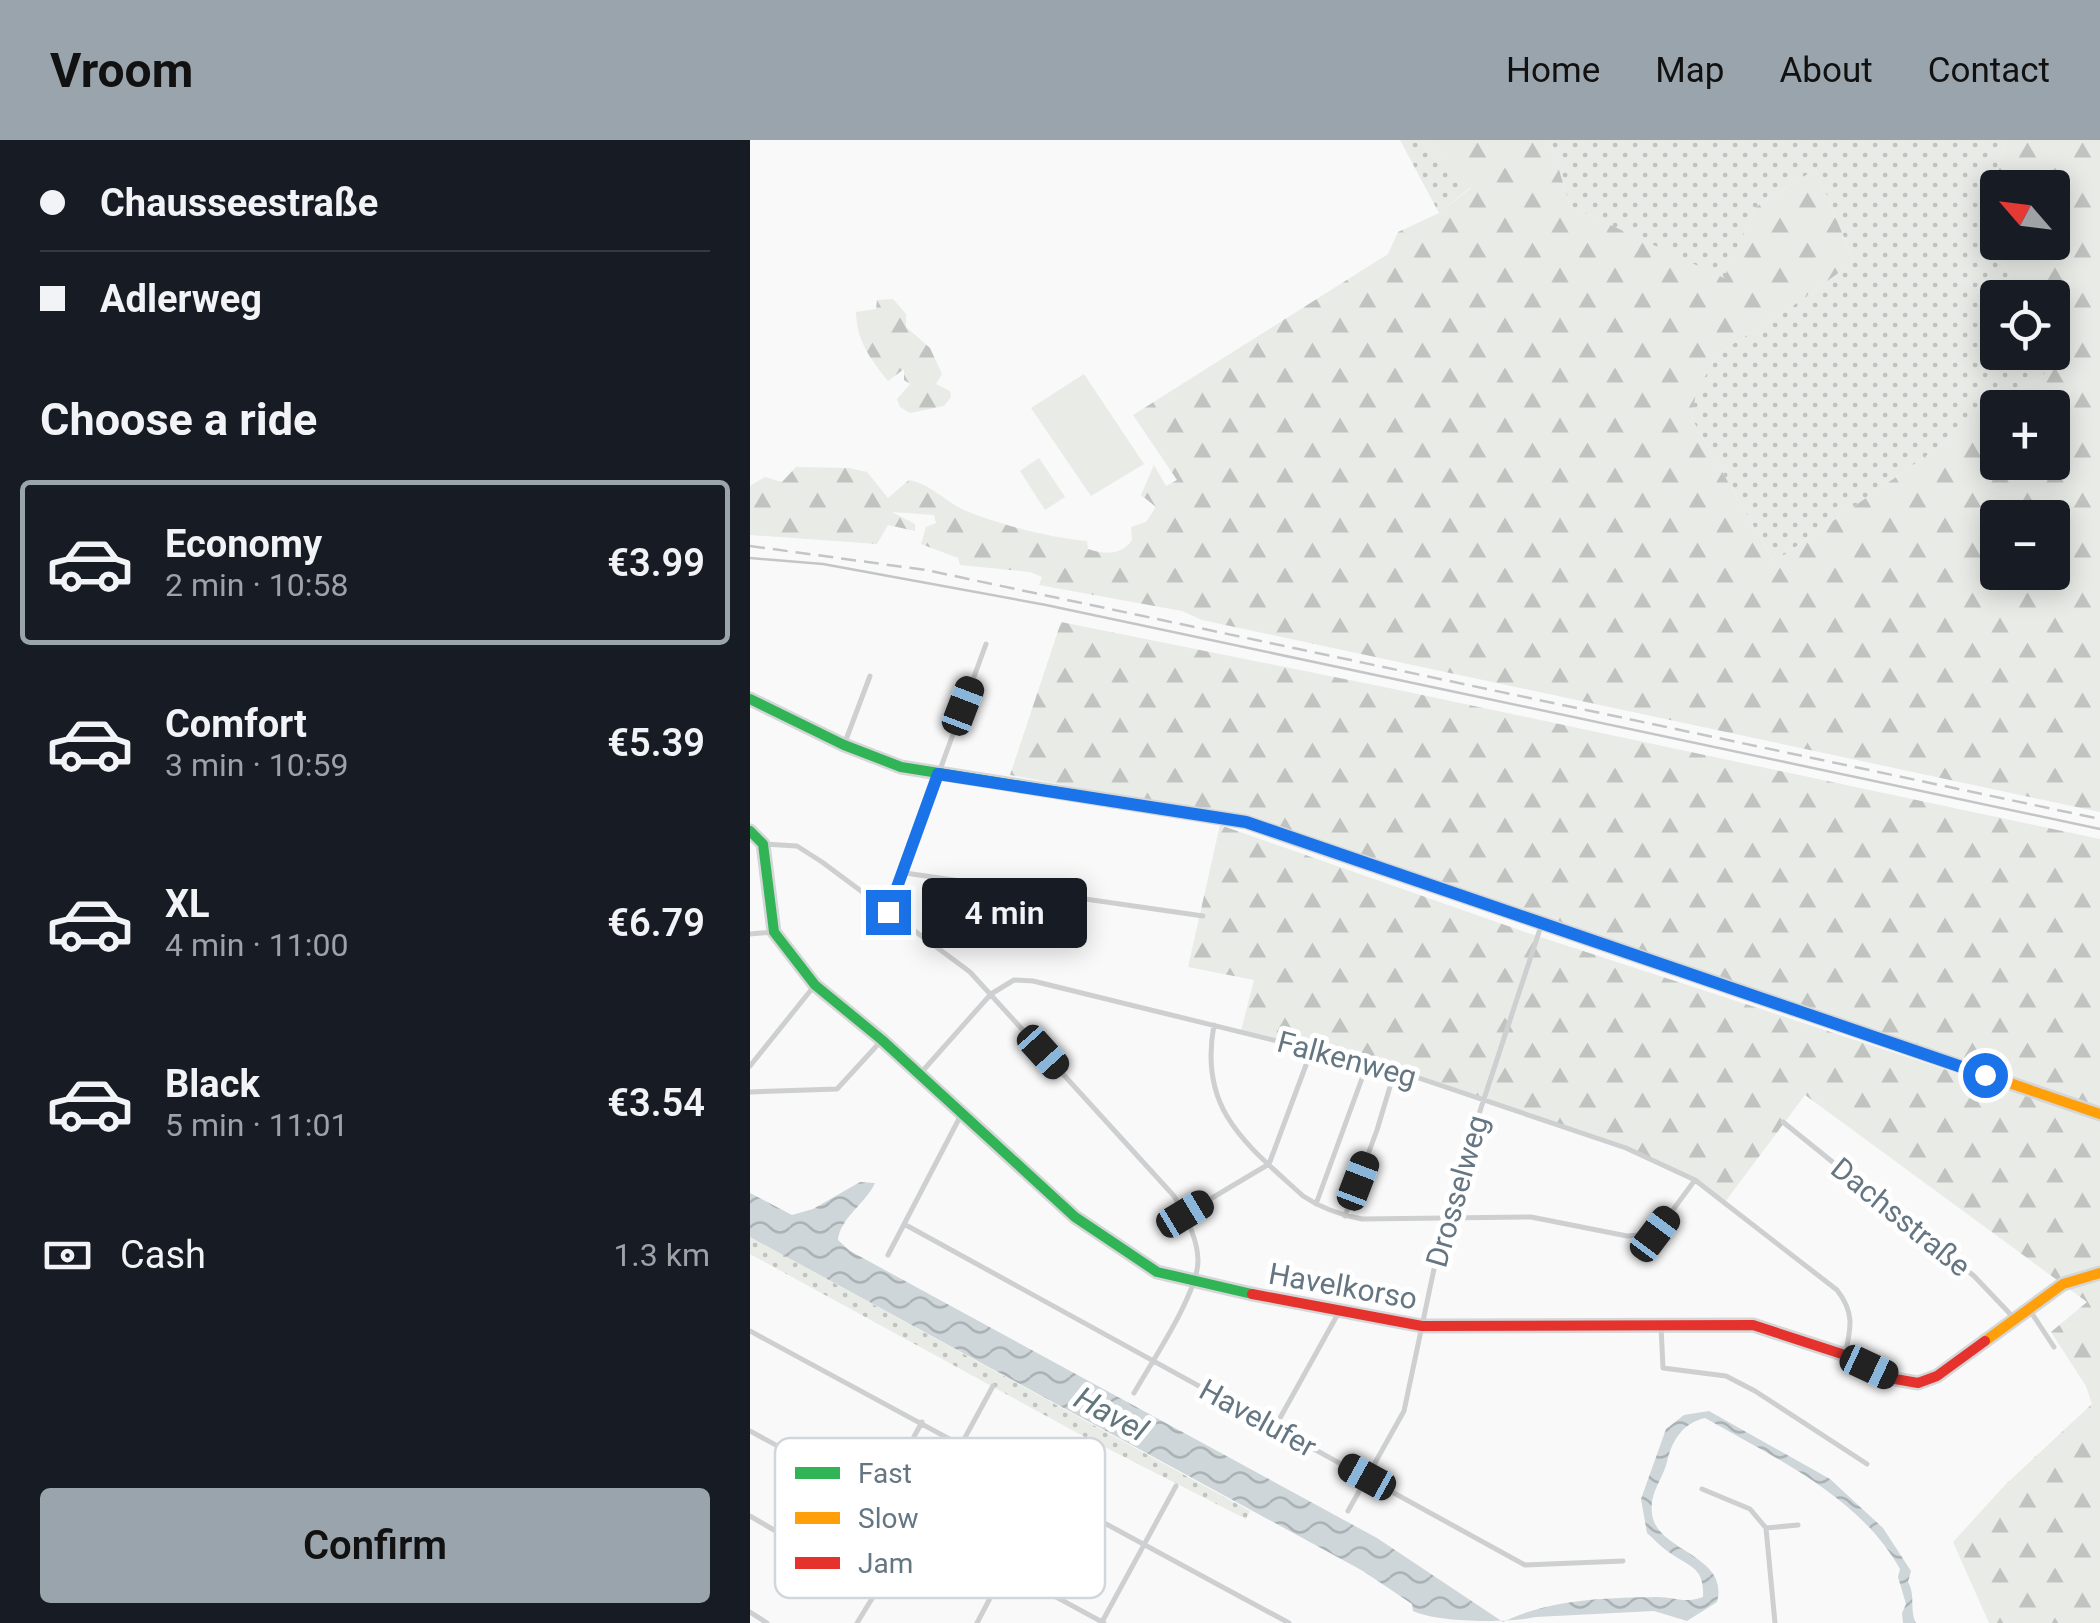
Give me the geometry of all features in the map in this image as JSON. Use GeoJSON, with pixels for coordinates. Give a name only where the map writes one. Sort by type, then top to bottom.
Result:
{"type":"FeatureCollection","features":[{"type":"Feature","properties":{"kind":"street"},"geometry":{"type":"LineString","coordinates":[[888,912],[986,644]]}},
{"type":"Feature","properties":{"kind":"street"},"geometry":{"type":"LineString","coordinates":[[844,745],[870,676]]}},
{"type":"Feature","properties":{"kind":"street"},"geometry":{"type":"LineString","coordinates":[[750,699],[844,745],[901,767],[1223,818],[1330,850],[2100,1114]]}},
{"type":"Feature","properties":{"kind":"street"},"geometry":{"type":"LineString","coordinates":[[750,831],[762,844],[797,846],[970,972],[1174,1196],[1185,1214],[1198,1259],[1195,1283],[1134,1393]]}},
{"type":"Feature","properties":{"kind":"street","name":"Havelkorso"},"geometry":{"type":"LineString","coordinates":[[762,844],[774,932],[815,985],[882,1040],[1075,1217],[1157,1272],[1195,1283],[1422,1326],[1753,1325],[1845,1354],[1895,1379],[1918,1383],[1937,1376],[2063,1284],[2100,1274]]}},
{"type":"Feature","properties":{"kind":"street"},"geometry":{"type":"LineString","coordinates":[[905,873],[1203,916]]}},
{"type":"Feature","properties":{"kind":"street","name":"Drosselweg"},"geometry":{"type":"LineString","coordinates":[[1348,1510],[1404,1410],[1444,1217],[1542,923]]}},
{"type":"Feature","properties":{"kind":"street"},"geometry":{"type":"LineString","coordinates":[[750,934],[774,932]]}},
{"type":"Feature","properties":{"kind":"street","name":"Falkenweg"},"geometry":{"type":"LineString","coordinates":[[991,994],[1014,980],[1033,981],[1312,1048],[1484,1098],[1626,1148],[1695,1180],[1837,1290],[1849,1305],[1852,1324],[1845,1354]]}},
{"type":"Feature","properties":{"kind":"street"},"geometry":{"type":"LineString","coordinates":[[750,1066],[815,985]]}},
{"type":"Feature","properties":{"kind":"street"},"geometry":{"type":"LineString","coordinates":[[919,1075],[991,994]]}},
{"type":"Feature","properties":{"kind":"street"},"geometry":{"type":"LineString","coordinates":[[1214,1025],[1209,1051],[1218,1102],[1232,1129],[1316,1204],[1345,1216],[1531,1217],[1627,1236],[1655,1234],[1695,1180]]}},
{"type":"Feature","properties":{"kind":"street"},"geometry":{"type":"LineString","coordinates":[[750,1092],[837,1089],[882,1040]]}},
{"type":"Feature","properties":{"kind":"street"},"geometry":{"type":"LineString","coordinates":[[1185,1214],[1268,1164],[1312,1048]]}},
{"type":"Feature","properties":{"kind":"street"},"geometry":{"type":"LineString","coordinates":[[1316,1204],[1368,1062]]}},
{"type":"Feature","properties":{"kind":"street"},"geometry":{"type":"LineString","coordinates":[[1345,1216],[1395,1070]]}},
{"type":"Feature","properties":{"kind":"street"},"geometry":{"type":"LineString","coordinates":[[888,1255],[962,1113]]}},
{"type":"Feature","properties":{"kind":"street","name":"Dachsstraße"},"geometry":{"type":"LineString","coordinates":[[1783,1122],[1974,1276],[2014,1318]]}},
{"type":"Feature","properties":{"kind":"street","name":"Havelufer"},"geometry":{"type":"LineString","coordinates":[[904,1224],[1526,1566],[1623,1561]]}},
{"type":"Feature","properties":{"kind":"street"},"geometry":{"type":"LineString","coordinates":[[2029,1309],[2054,1347]]}},
{"type":"Feature","properties":{"kind":"street"},"geometry":{"type":"LineString","coordinates":[[1275,1427],[1339,1312]]}},
{"type":"Feature","properties":{"kind":"street"},"geometry":{"type":"LineString","coordinates":[[1661,1323],[1663,1368],[1726,1376],[1867,1464]]}},
{"type":"Feature","properties":{"kind":"street"},"geometry":{"type":"LineString","coordinates":[[750,1331],[951,1438]]}},
{"type":"Feature","properties":{"kind":"street"},"geometry":{"type":"LineString","coordinates":[[965,1438],[994,1386]]}},
{"type":"Feature","properties":{"kind":"street"},"geometry":{"type":"LineString","coordinates":[[913,1438],[922,1422]]}},
{"type":"Feature","properties":{"kind":"street"},"geometry":{"type":"LineString","coordinates":[[750,1431],[775,1445]]}},
{"type":"Feature","properties":{"kind":"street"},"geometry":{"type":"LineString","coordinates":[[1056,1598],[1092,1620],[1103,1622],[1176,1486]]}},
{"type":"Feature","properties":{"kind":"street"},"geometry":{"type":"LineString","coordinates":[[1702,1490],[1750,1509],[1766,1528],[1775,1623]]}},
{"type":"Feature","properties":{"kind":"street"},"geometry":{"type":"LineString","coordinates":[[750,1516],[775,1531]]}},
{"type":"Feature","properties":{"kind":"street"},"geometry":{"type":"LineString","coordinates":[[1105,1523],[1289,1623]]}},
{"type":"Feature","properties":{"kind":"street"},"geometry":{"type":"LineString","coordinates":[[1766,1528],[1798,1525]]}},
{"type":"Feature","properties":{"kind":"street"},"geometry":{"type":"LineString","coordinates":[[857,1623],[872,1598]]}},
{"type":"Feature","properties":{"kind":"street"},"geometry":{"type":"LineString","coordinates":[[977,1623],[990,1598]]}},
{"type":"Feature","properties":{"kind":"street"},"geometry":{"type":"LineString","coordinates":[[750,1612],[766,1623]]}},
{"type":"Feature","properties":{"kind":"green space"},"geometry":{"type":"Polygon","coordinates":[[[1400,140],[1425,140],[1471,187],[1439,213],[1400,140]]]}},
{"type":"Feature","properties":{"kind":"green space"},"geometry":{"type":"Polygon","coordinates":[[[1425,140],[1550,140],[1570,206],[1724,278],[1756,207],[1816,169],[1854,262],[1721,351],[1696,391],[1692,419],[1774,562],[1980,419],[1980,480],[2070,480],[2070,390],[2021,390],[2050,370],[2070,370],[2070,280],[2012,280],[2001,260],[2070,260],[2070,170],[1996,170],[2007,140],[2100,140],[2100,812],[1202,620],[1182,611],[1039,585],[1042,577],[1030,572],[960,565],[958,558],[921,544],[926,527],[936,523],[934,515],[892,512],[915,524],[915,531],[888,525],[877,544],[750,535],[750,486],[765,477],[782,482],[796,467],[849,468],[867,472],[888,498],[909,480],[964,510],[992,520],[1041,534],[1087,541],[1088,549],[1094,551],[1123,549],[1132,540],[1131,527],[1146,522],[1156,507],[1141,495],[1154,465],[1166,486],[1177,480],[1133,415],[1388,254],[1398,232],[1439,213],[1471,188],[1425,140]]]}},
{"type":"Feature","properties":{"kind":"green space"},"geometry":{"type":"Polygon","coordinates":[[[1550,140],[2007,140],[1996,170],[1980,170],[1980,260],[2001,260],[2012,280],[1980,280],[1980,370],[2050,370],[2021,390],[1980,390],[1980,419],[1774,562],[1692,419],[1696,390],[1721,351],[1854,262],[1816,169],[1756,207],[1724,279],[1570,206],[1550,140]]]}},
{"type":"Feature","properties":{"kind":"green space"},"geometry":{"type":"Polygon","coordinates":[[[893,299],[906,314],[906,327],[930,348],[942,374],[936,384],[950,391],[951,397],[944,406],[910,413],[900,407],[897,399],[910,384],[904,380],[904,369],[888,381],[866,349],[856,312],[876,309],[877,300],[893,299]]]}},
{"type":"Feature","properties":{"kind":"green space"},"geometry":{"type":"Polygon","coordinates":[[[1084,374],[1144,464],[1091,496],[1031,408],[1084,374]]]}},
{"type":"Feature","properties":{"kind":"green space"},"geometry":{"type":"Polygon","coordinates":[[[1039,458],[1065,497],[1045,510],[1020,471],[1039,458]]]}},
{"type":"Feature","properties":{"kind":"green space"},"geometry":{"type":"Polygon","coordinates":[[[1061,622],[2100,839],[2100,1109],[1246,819],[1010,775],[1061,622]]]}},
{"type":"Feature","properties":{"kind":"green space"},"geometry":{"type":"Polygon","coordinates":[[[1220,825],[1525,932],[2100,1120],[2100,1623],[1989,1623],[1953,1542],[2006,1484],[2092,1404],[2086,1386],[2051,1332],[2087,1302],[1805,1095],[1725,1202],[1695,1180],[1626,1148],[1395,1070],[1241,1031],[1254,980],[1188,967],[1220,825]]]}},
{"type":"Feature","properties":{"kind":"green space"},"geometry":{"type":"Polygon","coordinates":[[[750,1237],[1250,1511],[1246,1519],[1105,1447],[1105,1438],[1081,1435],[750,1254],[750,1237]]]}},
{"type":"Feature","properties":{"kind":"water","name":"Havel"},"geometry":{"type":"Polygon","coordinates":[[[860,1182],[875,1183],[840,1232],[838,1240],[850,1251],[1377,1538],[1501,1621],[1456,1620],[1413,1611],[1412,1604],[1363,1571],[750,1237],[750,1193],[792,1215],[813,1209],[860,1182]]]}},
{"type":"Feature","properties":{"kind":"water"},"geometry":{"type":"Polygon","coordinates":[[[1709,1411],[1830,1479],[1883,1528],[1911,1571],[1908,1582],[1916,1623],[1903,1623],[1906,1604],[1898,1577],[1900,1569],[1862,1520],[1787,1464],[1705,1418],[1690,1424],[1675,1440],[1654,1493],[1652,1514],[1666,1537],[1713,1574],[1718,1586],[1717,1602],[1687,1621],[1654,1611],[1507,1620],[1578,1601],[1703,1597],[1702,1580],[1696,1570],[1647,1533],[1641,1499],[1666,1429],[1684,1415],[1709,1411]]]}},
{"type":"Feature","properties":{"kind":"tram line"},"geometry":{"type":"LineString","coordinates":[[750,558],[823,564],[1046,605],[2100,829]]}},
{"type":"Feature","properties":{"kind":"railway"},"geometry":{"type":"LineString","coordinates":[[750,546],[926,570],[2100,819]]}},
{"type":"Feature","properties":{"kind":"traffic: fast"},"geometry":{"type":"LineString","coordinates":[[750,699],[844,745],[901,767],[1114,801]]}},
{"type":"Feature","properties":{"kind":"traffic: fast"},"geometry":{"type":"LineString","coordinates":[[750,831],[763,844],[774,932],[815,985],[882,1040],[1075,1217],[1157,1272],[1252,1294]]}},
{"type":"Feature","properties":{"kind":"traffic: slow"},"geometry":{"type":"LineString","coordinates":[[1840,1025],[2100,1114]]}},
{"type":"Feature","properties":{"kind":"traffic: slow"},"geometry":{"type":"LineString","coordinates":[[1985,1341],[2063,1284],[2100,1273]]}},
{"type":"Feature","properties":{"kind":"traffic: jam"},"geometry":{"type":"LineString","coordinates":[[1114,801],[1246,822],[1840,1025]]}},
{"type":"Feature","properties":{"kind":"traffic: jam"},"geometry":{"type":"LineString","coordinates":[[1252,1294],[1422,1326],[1753,1325],[1845,1355],[1895,1379],[1918,1383],[1937,1376],[1985,1341]]}},
{"type":"Feature","properties":{"kind":"route"},"geometry":{"type":"LineString","coordinates":[[888,912],[938,774],[1246,822],[1985,1075]]}}]}
